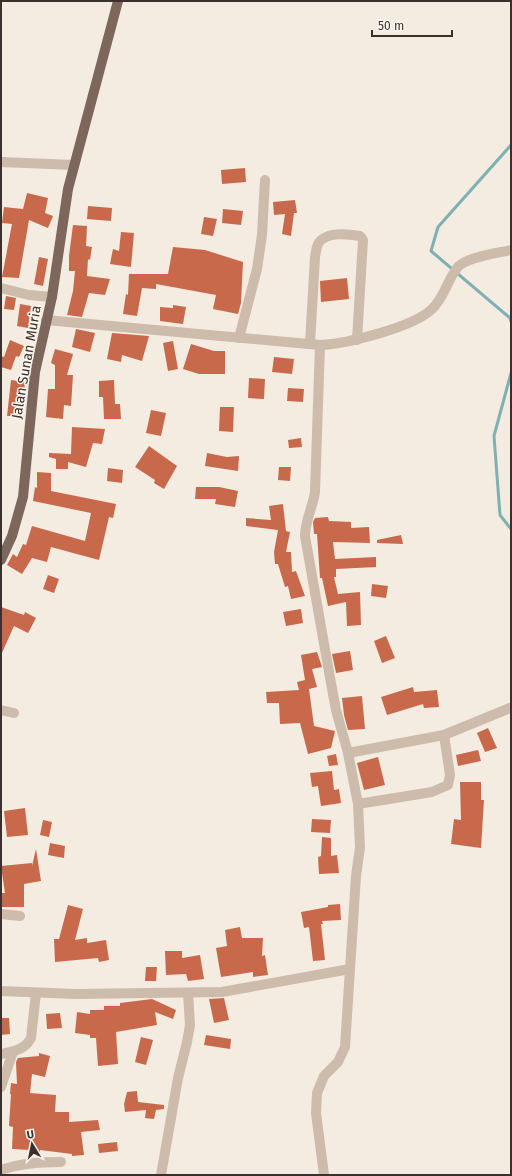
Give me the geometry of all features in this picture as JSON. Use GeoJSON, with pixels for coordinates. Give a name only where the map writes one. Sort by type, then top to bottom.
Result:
{"type":"FeatureCollection","features":[{"type":"Feature","properties":{"kind":"main road","name":"Jalan Sunan Muria"},"geometry":{"type":"LineString","coordinates":[[1,560],[12,536],[23,497],[35,372],[52,297],[68,189],[118,1]]}},
{"type":"Feature","properties":{"kind":"street"},"geometry":{"type":"LineString","coordinates":[[1,162],[74,165]]}},
{"type":"Feature","properties":{"kind":"street"},"geometry":{"type":"LineString","coordinates":[[239,338],[257,269],[262,235],[265,180]]}},
{"type":"Feature","properties":{"kind":"street"},"geometry":{"type":"LineString","coordinates":[[324,1175],[316,1113],[316,1093],[324,1076],[338,1062],[344,1047],[360,847],[358,804],[348,753],[336,710],[305,536],[305,526],[316,492],[315,257],[318,243],[324,237],[335,234],[352,234],[360,236],[363,240],[357,340]]}},
{"type":"Feature","properties":{"kind":"street"},"geometry":{"type":"LineString","coordinates":[[46,320],[315,344],[357,340],[423,316],[438,302],[457,267],[466,262],[511,250]]}},
{"type":"Feature","properties":{"kind":"street"},"geometry":{"type":"LineString","coordinates":[[1,288],[29,295],[52,297]]}},
{"type":"Feature","properties":{"kind":"street"},"geometry":{"type":"LineString","coordinates":[[348,753],[444,735],[510,708]]}},
{"type":"Feature","properties":{"kind":"street"},"geometry":{"type":"LineString","coordinates":[[1,710],[14,713]]}},
{"type":"Feature","properties":{"kind":"street"},"geometry":{"type":"LineString","coordinates":[[358,804],[432,792],[448,785],[450,775],[444,735]]}},
{"type":"Feature","properties":{"kind":"street"},"geometry":{"type":"LineString","coordinates":[[1,914],[20,916]]}},
{"type":"Feature","properties":{"kind":"street"},"geometry":{"type":"LineString","coordinates":[[1,991],[76,994],[222,992],[350,969]]}},
{"type":"Feature","properties":{"kind":"street"},"geometry":{"type":"LineString","coordinates":[[1,1054],[12,1052],[24,1047],[31,1038],[36,992]]}},
{"type":"Feature","properties":{"kind":"street"},"geometry":{"type":"LineString","coordinates":[[161,1175],[190,1025],[188,993]]}},
{"type":"Feature","properties":{"kind":"street"},"geometry":{"type":"LineString","coordinates":[[1,1087],[12,1052]]}},
{"type":"Feature","properties":{"kind":"street"},"geometry":{"type":"LineString","coordinates":[[1,1173],[12,1166],[37,1162],[60,1162]]}},
{"type":"Feature","properties":{"kind":"building"},"geometry":{"type":"Polygon","coordinates":[[[245,168],[246,182],[222,184],[221,170],[245,168]]]}},
{"type":"Feature","properties":{"kind":"building"},"geometry":{"type":"Polygon","coordinates":[[[27,193],[48,198],[45,213],[53,216],[48,228],[29,220],[19,278],[2,277],[12,224],[2,223],[4,207],[23,209],[27,193]]]}},
{"type":"Feature","properties":{"kind":"building"},"geometry":{"type":"Polygon","coordinates":[[[295,200],[297,213],[294,213],[291,236],[282,234],[285,214],[274,215],[273,202],[295,200]]]}},
{"type":"Feature","properties":{"kind":"building"},"geometry":{"type":"Polygon","coordinates":[[[88,206],[112,208],[111,221],[87,219],[88,206]]]}},
{"type":"Feature","properties":{"kind":"building"},"geometry":{"type":"Polygon","coordinates":[[[223,209],[243,211],[241,225],[222,223],[223,209]]]}},
{"type":"Feature","properties":{"kind":"building"},"geometry":{"type":"Polygon","coordinates":[[[204,217],[217,219],[213,236],[201,234],[204,217]]]}},
{"type":"Feature","properties":{"kind":"building"},"geometry":{"type":"Polygon","coordinates":[[[73,225],[87,226],[86,246],[92,247],[90,260],[88,259],[87,276],[110,279],[105,295],[89,293],[82,317],[67,315],[73,291],[75,271],[69,271],[69,256],[73,225]]]}},
{"type":"Feature","properties":{"kind":"building"},"geometry":{"type":"Polygon","coordinates":[[[121,232],[134,233],[131,267],[110,264],[113,249],[119,251],[121,232]]]}},
{"type":"Feature","properties":{"kind":"building"},"geometry":{"type":"Polygon","coordinates":[[[173,247],[205,250],[243,262],[241,303],[238,314],[213,309],[216,295],[156,284],[156,289],[142,288],[137,316],[123,314],[126,294],[128,295],[129,274],[168,274],[173,247]]]}},
{"type":"Feature","properties":{"kind":"building"},"geometry":{"type":"Polygon","coordinates":[[[39,257],[48,259],[43,286],[34,284],[39,257]]]}},
{"type":"Feature","properties":{"kind":"building"},"geometry":{"type":"Polygon","coordinates":[[[347,278],[349,299],[321,302],[320,281],[347,278]]]}},
{"type":"Feature","properties":{"kind":"building"},"geometry":{"type":"Polygon","coordinates":[[[6,296],[16,298],[14,310],[4,309],[6,296]]]}},
{"type":"Feature","properties":{"kind":"building"},"geometry":{"type":"Polygon","coordinates":[[[20,304],[31,306],[28,328],[17,326],[20,304]]]}},
{"type":"Feature","properties":{"kind":"building"},"geometry":{"type":"Polygon","coordinates":[[[173,305],[186,307],[183,324],[160,321],[160,307],[173,308],[173,305]]]}},
{"type":"Feature","properties":{"kind":"building"},"geometry":{"type":"Polygon","coordinates":[[[76,329],[95,333],[90,352],[72,347],[76,329]]]}},
{"type":"Feature","properties":{"kind":"building"},"geometry":{"type":"Polygon","coordinates":[[[112,333],[149,336],[142,361],[122,355],[121,362],[107,359],[112,333]]]}},
{"type":"Feature","properties":{"kind":"building"},"geometry":{"type":"Polygon","coordinates":[[[10,340],[24,346],[19,357],[16,356],[11,370],[1,367],[1,356],[4,357],[10,340]]]}},
{"type":"Feature","properties":{"kind":"building"},"geometry":{"type":"Polygon","coordinates":[[[173,341],[178,369],[168,371],[163,343],[173,341]]]}},
{"type":"Feature","properties":{"kind":"building"},"geometry":{"type":"Polygon","coordinates":[[[191,344],[214,351],[225,351],[225,374],[199,374],[183,369],[191,344]]]}},
{"type":"Feature","properties":{"kind":"building"},"geometry":{"type":"Polygon","coordinates":[[[55,349],[73,354],[67,375],[73,375],[71,406],[64,405],[63,419],[46,417],[48,389],[55,389],[55,365],[51,363],[55,349]]]}},
{"type":"Feature","properties":{"kind":"building"},"geometry":{"type":"Polygon","coordinates":[[[274,357],[294,359],[292,374],[272,372],[274,357]]]}},
{"type":"Feature","properties":{"kind":"building"},"geometry":{"type":"Polygon","coordinates":[[[249,378],[265,379],[264,399],[248,398],[249,378]]]}},
{"type":"Feature","properties":{"kind":"building"},"geometry":{"type":"Polygon","coordinates":[[[11,380],[25,382],[22,416],[7,416],[11,380]]]}},
{"type":"Feature","properties":{"kind":"building"},"geometry":{"type":"Polygon","coordinates":[[[114,380],[115,404],[120,404],[121,419],[104,419],[103,397],[99,397],[99,381],[114,380]]]}},
{"type":"Feature","properties":{"kind":"building"},"geometry":{"type":"Polygon","coordinates":[[[288,388],[304,389],[303,402],[287,401],[288,388]]]}},
{"type":"Feature","properties":{"kind":"building"},"geometry":{"type":"Polygon","coordinates":[[[220,407],[234,407],[233,432],[219,431],[220,407]]]}},
{"type":"Feature","properties":{"kind":"building"},"geometry":{"type":"Polygon","coordinates":[[[151,410],[166,413],[161,436],[146,433],[151,410]]]}},
{"type":"Feature","properties":{"kind":"building"},"geometry":{"type":"Polygon","coordinates":[[[72,427],[105,429],[102,444],[93,443],[86,467],[68,462],[68,469],[56,469],[56,459],[49,457],[49,453],[71,454],[72,427]]]}},
{"type":"Feature","properties":{"kind":"building"},"geometry":{"type":"Polygon","coordinates":[[[301,438],[302,447],[289,448],[288,440],[301,438]]]}},
{"type":"Feature","properties":{"kind":"building"},"geometry":{"type":"Polygon","coordinates":[[[149,446],[177,466],[164,489],[154,483],[155,480],[135,467],[149,446]]]}},
{"type":"Feature","properties":{"kind":"building"},"geometry":{"type":"Polygon","coordinates":[[[207,453],[227,457],[239,456],[238,471],[205,466],[207,453]]]}},
{"type":"Feature","properties":{"kind":"building"},"geometry":{"type":"Polygon","coordinates":[[[279,467],[291,467],[290,481],[278,480],[279,467]]]}},
{"type":"Feature","properties":{"kind":"building"},"geometry":{"type":"Polygon","coordinates":[[[108,468],[123,470],[122,483],[107,481],[108,468]]]}},
{"type":"Feature","properties":{"kind":"building"},"geometry":{"type":"Polygon","coordinates":[[[37,472],[51,473],[51,491],[116,504],[113,518],[109,517],[99,560],[51,547],[47,562],[32,558],[22,574],[7,565],[13,554],[17,557],[23,544],[26,545],[32,526],[85,541],[91,513],[33,501],[35,487],[37,488],[37,472]]]}},
{"type":"Feature","properties":{"kind":"building"},"geometry":{"type":"Polygon","coordinates":[[[196,487],[219,487],[238,491],[235,507],[215,504],[216,499],[195,499],[196,487]]]}},
{"type":"Feature","properties":{"kind":"building"},"geometry":{"type":"Polygon","coordinates":[[[283,504],[286,531],[290,532],[286,552],[291,552],[292,572],[296,571],[305,596],[291,599],[288,586],[285,587],[278,564],[275,564],[274,552],[278,530],[246,526],[246,518],[271,520],[269,506],[283,504]]]}},
{"type":"Feature","properties":{"kind":"building"},"geometry":{"type":"Polygon","coordinates":[[[328,517],[329,521],[351,522],[351,528],[369,527],[370,543],[333,542],[335,559],[376,557],[376,567],[336,569],[336,577],[334,577],[338,594],[360,592],[361,625],[347,626],[346,602],[328,606],[322,578],[320,578],[317,534],[314,534],[313,522],[315,518],[328,517]]]}},
{"type":"Feature","properties":{"kind":"building"},"geometry":{"type":"Polygon","coordinates":[[[401,535],[403,544],[377,543],[377,540],[401,535]]]}},
{"type":"Feature","properties":{"kind":"building"},"geometry":{"type":"Polygon","coordinates":[[[48,575],[59,579],[54,593],[43,589],[48,575]]]}},
{"type":"Feature","properties":{"kind":"building"},"geometry":{"type":"Polygon","coordinates":[[[372,584],[388,586],[386,598],[371,596],[372,584]]]}},
{"type":"Feature","properties":{"kind":"building"},"geometry":{"type":"Polygon","coordinates":[[[1,607],[24,615],[25,612],[36,618],[28,633],[14,626],[1,655],[1,607]]]}},
{"type":"Feature","properties":{"kind":"building"},"geometry":{"type":"Polygon","coordinates":[[[301,609],[303,623],[286,626],[283,612],[301,609]]]}},
{"type":"Feature","properties":{"kind":"building"},"geometry":{"type":"Polygon","coordinates":[[[386,636],[395,658],[382,663],[374,641],[386,636]]]}},
{"type":"Feature","properties":{"kind":"building"},"geometry":{"type":"Polygon","coordinates":[[[350,651],[353,670],[336,673],[332,654],[350,651]]]}},
{"type":"Feature","properties":{"kind":"building"},"geometry":{"type":"Polygon","coordinates":[[[317,652],[322,667],[312,669],[317,687],[309,689],[314,726],[335,731],[331,748],[308,754],[300,723],[280,724],[279,703],[267,703],[266,692],[299,690],[297,682],[305,680],[301,655],[317,652]]]}},
{"type":"Feature","properties":{"kind":"building"},"geometry":{"type":"Polygon","coordinates":[[[413,687],[414,692],[437,690],[439,707],[424,708],[423,704],[387,715],[381,697],[413,687]]]}},
{"type":"Feature","properties":{"kind":"building"},"geometry":{"type":"Polygon","coordinates":[[[362,696],[365,729],[348,730],[342,698],[362,696]]]}},
{"type":"Feature","properties":{"kind":"building"},"geometry":{"type":"Polygon","coordinates":[[[488,728],[497,748],[485,752],[477,733],[488,728]]]}},
{"type":"Feature","properties":{"kind":"building"},"geometry":{"type":"Polygon","coordinates":[[[478,750],[481,761],[458,766],[456,755],[478,750]]]}},
{"type":"Feature","properties":{"kind":"building"},"geometry":{"type":"Polygon","coordinates":[[[336,754],[338,765],[329,766],[327,756],[336,754]]]}},
{"type":"Feature","properties":{"kind":"building"},"geometry":{"type":"Polygon","coordinates":[[[378,757],[385,785],[364,790],[357,763],[378,757]]]}},
{"type":"Feature","properties":{"kind":"building"},"geometry":{"type":"Polygon","coordinates":[[[332,771],[334,790],[339,789],[341,803],[321,806],[318,786],[312,787],[310,773],[332,771]]]}},
{"type":"Feature","properties":{"kind":"building"},"geometry":{"type":"Polygon","coordinates":[[[460,782],[481,782],[481,800],[484,800],[481,848],[451,844],[454,819],[461,820],[460,782]]]}},
{"type":"Feature","properties":{"kind":"building"},"geometry":{"type":"Polygon","coordinates":[[[25,808],[28,835],[7,837],[4,811],[25,808]]]}},
{"type":"Feature","properties":{"kind":"building"},"geometry":{"type":"Polygon","coordinates":[[[312,819],[331,820],[330,833],[311,832],[312,819]]]}},
{"type":"Feature","properties":{"kind":"building"},"geometry":{"type":"Polygon","coordinates":[[[43,820],[52,822],[49,837],[40,835],[43,820]]]}},
{"type":"Feature","properties":{"kind":"building"},"geometry":{"type":"Polygon","coordinates":[[[322,837],[331,838],[331,856],[337,855],[339,873],[319,874],[318,857],[321,856],[322,837]]]}},
{"type":"Feature","properties":{"kind":"building"},"geometry":{"type":"Polygon","coordinates":[[[50,843],[65,846],[64,858],[48,855],[50,843]]]}},
{"type":"Feature","properties":{"kind":"building"},"geometry":{"type":"Polygon","coordinates":[[[36,849],[41,881],[24,884],[24,907],[2,907],[2,893],[5,893],[1,866],[32,863],[32,866],[36,849]]]}},
{"type":"Feature","properties":{"kind":"building"},"geometry":{"type":"Polygon","coordinates":[[[340,904],[341,920],[322,921],[323,924],[321,924],[325,960],[313,961],[309,927],[304,928],[301,912],[328,907],[328,905],[340,904]]]}},
{"type":"Feature","properties":{"kind":"building"},"geometry":{"type":"Polygon","coordinates":[[[68,905],[83,909],[75,940],[87,938],[87,943],[106,940],[109,960],[99,962],[98,958],[55,962],[54,939],[59,939],[68,905]]]}},
{"type":"Feature","properties":{"kind":"building"},"geometry":{"type":"Polygon","coordinates":[[[240,927],[242,938],[263,938],[262,956],[265,955],[268,975],[253,977],[253,972],[221,977],[216,948],[227,946],[225,930],[240,927]]]}},
{"type":"Feature","properties":{"kind":"building"},"geometry":{"type":"Polygon","coordinates":[[[165,951],[182,951],[182,958],[200,955],[204,979],[188,981],[186,974],[166,975],[165,951]]]}},
{"type":"Feature","properties":{"kind":"building"},"geometry":{"type":"Polygon","coordinates":[[[146,967],[157,967],[156,981],[145,981],[146,967]]]}},
{"type":"Feature","properties":{"kind":"building"},"geometry":{"type":"Polygon","coordinates":[[[224,998],[229,1020],[214,1023],[209,999],[224,998]]]}},
{"type":"Feature","properties":{"kind":"building"},"geometry":{"type":"Polygon","coordinates":[[[152,999],[176,1010],[173,1019],[155,1012],[157,1025],[116,1032],[118,1064],[98,1066],[96,1038],[90,1038],[90,1035],[75,1033],[77,1012],[90,1014],[90,1010],[104,1010],[104,1006],[120,1006],[120,1003],[152,999]]]}},
{"type":"Feature","properties":{"kind":"building"},"geometry":{"type":"Polygon","coordinates":[[[60,1013],[62,1028],[47,1029],[46,1014],[60,1013]]]}},
{"type":"Feature","properties":{"kind":"building"},"geometry":{"type":"Polygon","coordinates":[[[1,1018],[9,1018],[10,1034],[1,1035],[1,1018]]]}},
{"type":"Feature","properties":{"kind":"building"},"geometry":{"type":"Polygon","coordinates":[[[206,1035],[231,1039],[230,1049],[204,1045],[206,1035]]]}},
{"type":"Feature","properties":{"kind":"building"},"geometry":{"type":"Polygon","coordinates":[[[141,1037],[153,1040],[146,1065],[135,1062],[141,1037]]]}},
{"type":"Feature","properties":{"kind":"building"},"geometry":{"type":"Polygon","coordinates":[[[39,1053],[50,1056],[45,1077],[32,1074],[30,1093],[56,1095],[55,1112],[69,1112],[69,1122],[98,1120],[100,1130],[81,1132],[84,1155],[72,1156],[72,1154],[40,1150],[40,1153],[30,1154],[30,1150],[12,1149],[13,1127],[9,1126],[10,1094],[11,1083],[17,1084],[16,1062],[18,1058],[39,1056],[39,1053]]]}},
{"type":"Feature","properties":{"kind":"building"},"geometry":{"type":"Polygon","coordinates":[[[137,1091],[138,1102],[164,1105],[164,1109],[156,1110],[154,1119],[145,1118],[146,1110],[125,1112],[124,1104],[127,1092],[137,1091]]]}},
{"type":"Feature","properties":{"kind":"building"},"geometry":{"type":"Polygon","coordinates":[[[117,1142],[118,1151],[99,1153],[98,1144],[117,1142]]]}},
{"type":"Feature","properties":{"kind":"waterway"},"geometry":{"type":"LineString","coordinates":[[511,145],[438,227],[431,251],[510,318],[511,322]]}},
{"type":"Feature","properties":{"kind":"waterway"},"geometry":{"type":"LineString","coordinates":[[511,373],[494,436],[500,515],[511,529]]}}]}
